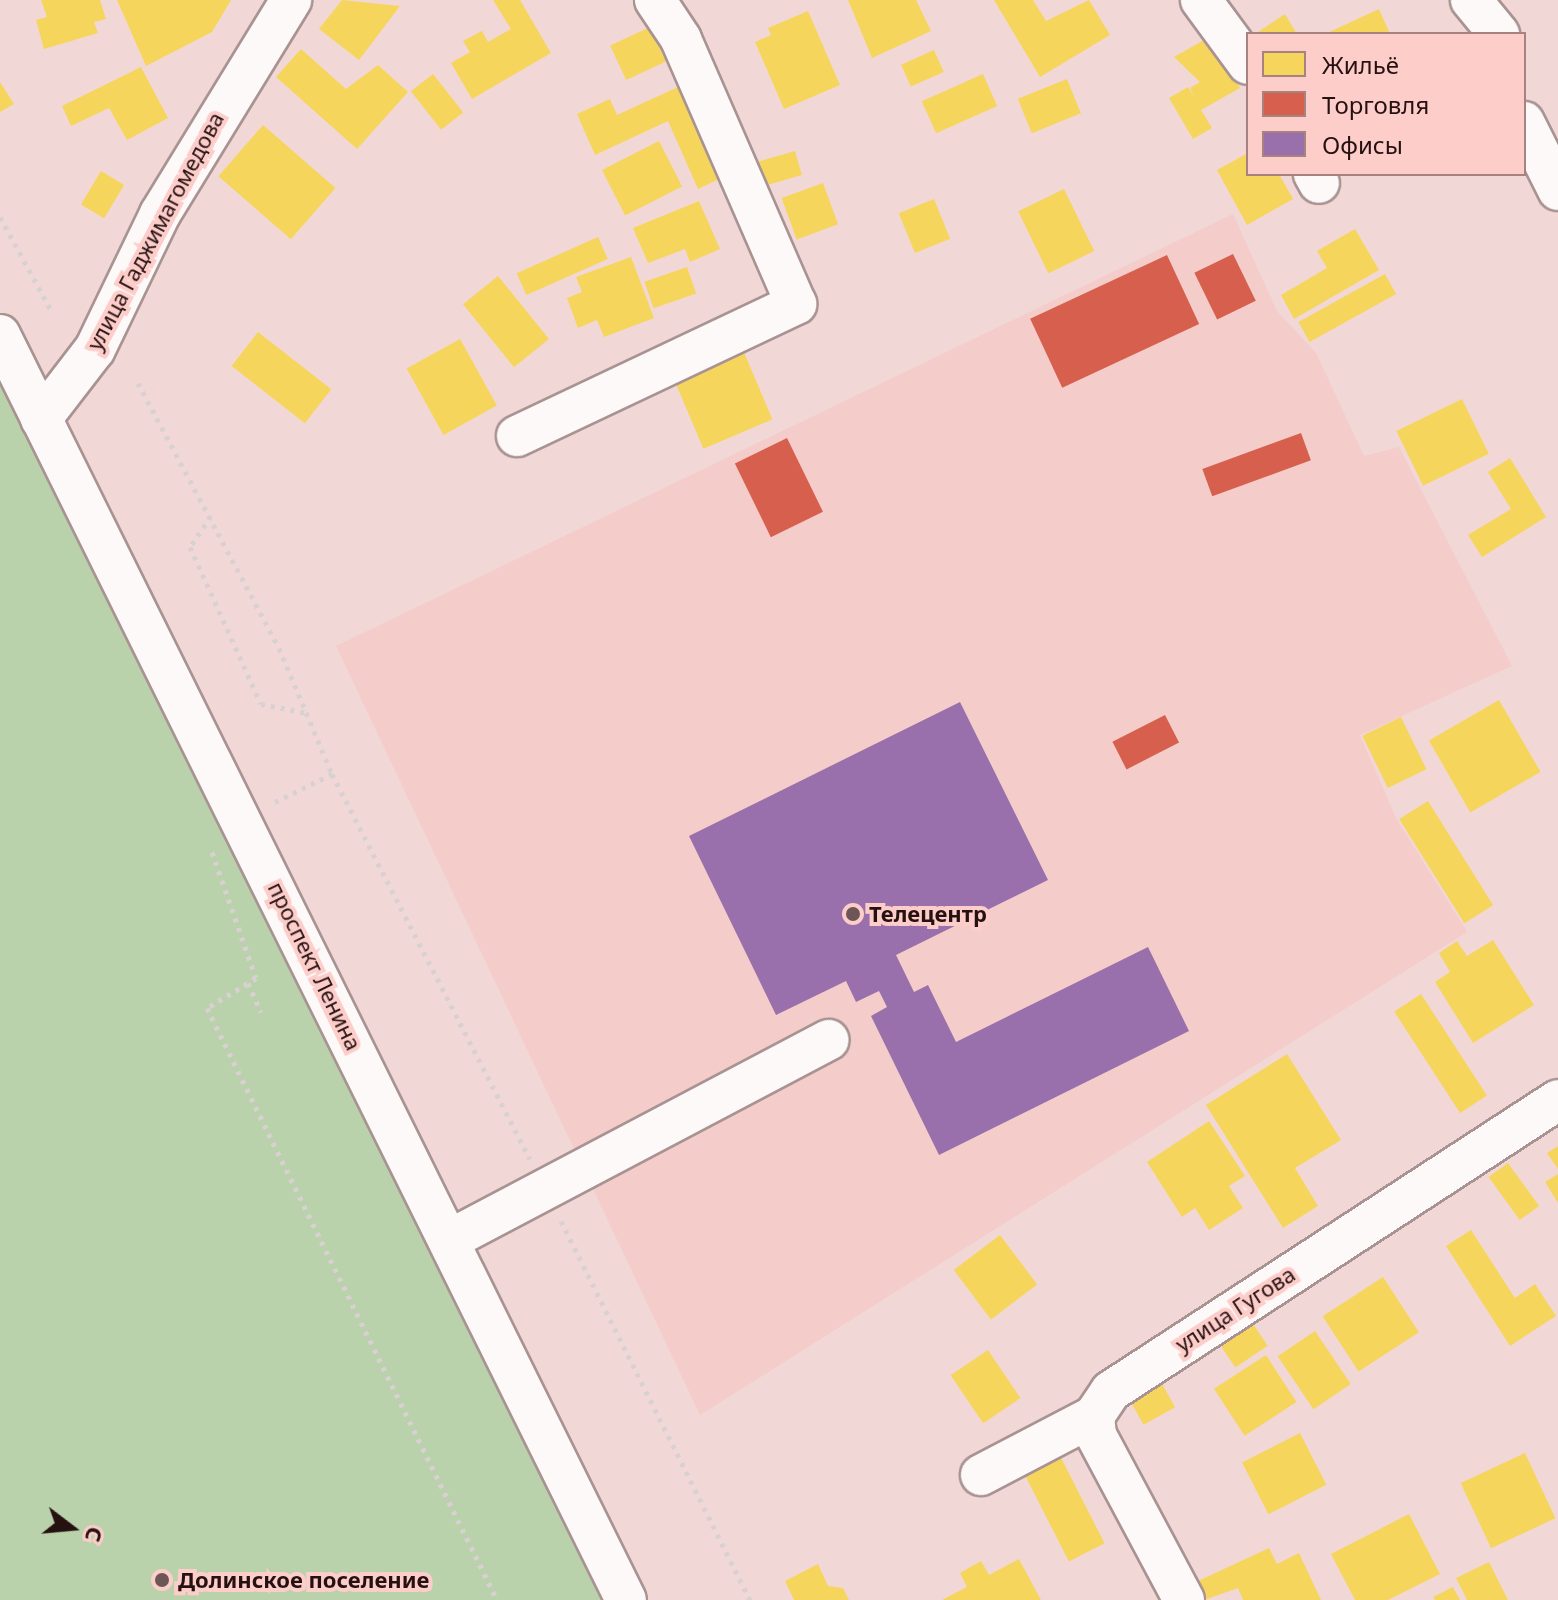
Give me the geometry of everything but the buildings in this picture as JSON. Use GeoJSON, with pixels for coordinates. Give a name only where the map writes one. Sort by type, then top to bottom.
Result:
{"type":"FeatureCollection","features":[{"type":"Feature","properties":{"kind":"street","name":"улица Гаджимагомедова"},"geometry":{"type":"LineString","coordinates":[[41,419],[95,349],[168,201],[291,0]]}},
{"type":"Feature","properties":{"kind":"street"},"geometry":{"type":"LineString","coordinates":[[517,436],[796,304],[681,39],[655,0]]}},
{"type":"Feature","properties":{"kind":"street"},"geometry":{"type":"LineString","coordinates":[[1201,0],[1246,61]]}},
{"type":"Feature","properties":{"kind":"street"},"geometry":{"type":"LineString","coordinates":[[1471,0],[1497,32]]}},
{"type":"Feature","properties":{"kind":"street"},"geometry":{"type":"LineString","coordinates":[[1526,126],[1558,190]]}},
{"type":"Feature","properties":{"kind":"street","name":"проспект Ленина"},"geometry":{"type":"LineString","coordinates":[[0,335],[626,1600]]}},
{"type":"Feature","properties":{"kind":"street"},"geometry":{"type":"LineString","coordinates":[[449,1240],[828,1040]]}},
{"type":"Feature","properties":{"kind":"street","name":"улица Гугова"},"geometry":{"type":"LineString","coordinates":[[981,1475],[1094,1416],[1130,1378],[1558,1100]]}},
{"type":"Feature","properties":{"kind":"street"},"geometry":{"type":"LineString","coordinates":[[1094,1416],[1096,1435],[1184,1600]]}},
{"type":"Feature","properties":{"kind":"path"},"geometry":{"type":"LineString","coordinates":[[0,217],[51,310]]}},
{"type":"Feature","properties":{"kind":"path"},"geometry":{"type":"LineString","coordinates":[[138,383],[211,516],[307,713],[332,774]]}},
{"type":"Feature","properties":{"kind":"path"},"geometry":{"type":"LineString","coordinates":[[211,516],[190,547],[261,704],[307,713]]}},
{"type":"Feature","properties":{"kind":"path"},"geometry":{"type":"LineString","coordinates":[[210,846],[256,978],[207,1008],[497,1600]]}},
{"type":"Feature","properties":{"kind":"path"},"geometry":{"type":"LineString","coordinates":[[248,983],[261,1012]]}},
{"type":"Feature","properties":{"kind":"shaded area"},"geometry":{"type":"Polygon","coordinates":[[[1233,214],[1277,311],[1316,353],[1364,456],[1399,447],[1512,666],[1360,735],[1396,818],[1467,932],[700,1415],[336,646],[1233,214]]]}},
{"type":"Feature","properties":{"kind":"green space"},"geometry":{"type":"Polygon","coordinates":[[[0,335],[626,1600],[0,1600],[0,335]]]}},
{"type":"Feature","properties":{"kind":"place","name":"Телецентр"},"geometry":{"type":"Point","coordinates":[853,914]}},
{"type":"Feature","properties":{"kind":"place","name":"Долинское поселение"},"geometry":{"type":"Point","coordinates":[162,1580]}}]}
